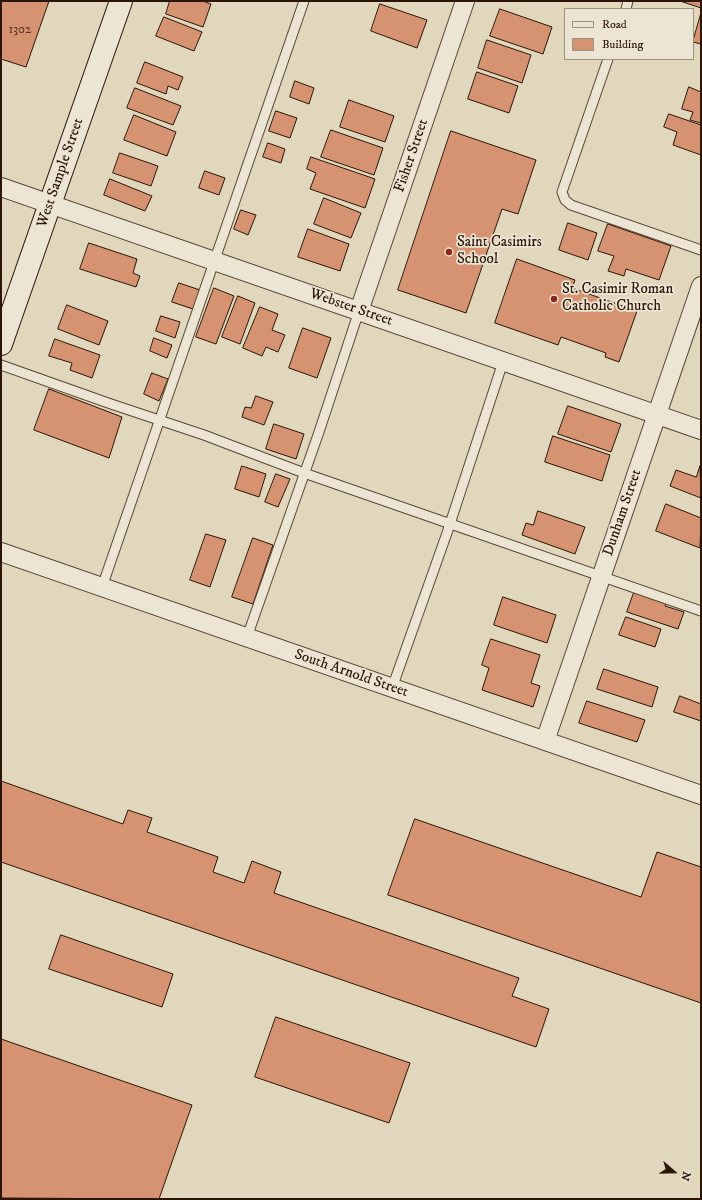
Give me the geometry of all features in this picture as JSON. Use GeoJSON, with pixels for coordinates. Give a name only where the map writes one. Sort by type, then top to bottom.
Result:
{"type":"FeatureCollection","features":[{"type":"Feature","properties":{"kind":"main road","name":"West Sample Street"},"geometry":{"type":"LineString","coordinates":[[1,344],[121,1]]}},
{"type":"Feature","properties":{"kind":"street","name":"Fisher Street"},"geometry":{"type":"LineString","coordinates":[[359,311],[465,1]]}},
{"type":"Feature","properties":{"kind":"street","name":"Webster Street"},"geometry":{"type":"LineString","coordinates":[[1,187],[701,430]]}},
{"type":"Feature","properties":{"kind":"street","name":"Dunham Street"},"geometry":{"type":"LineString","coordinates":[[545,741],[701,286]]}},
{"type":"Feature","properties":{"kind":"street","name":"South Arnold Street"},"geometry":{"type":"LineString","coordinates":[[1,552],[545,741],[700,792]]}},
{"type":"Feature","properties":{"kind":"lane"},"geometry":{"type":"LineString","coordinates":[[102,587],[213,261],[304,1]]}},
{"type":"Feature","properties":{"kind":"lane"},"geometry":{"type":"LineString","coordinates":[[608,60],[562,192],[565,200],[571,205],[701,250]]}},
{"type":"Feature","properties":{"kind":"lane"},"geometry":{"type":"LineString","coordinates":[[247,637],[359,311]]}},
{"type":"Feature","properties":{"kind":"lane"},"geometry":{"type":"LineString","coordinates":[[392,688],[450,522],[503,362]]}},
{"type":"Feature","properties":{"kind":"lane"},"geometry":{"type":"LineString","coordinates":[[1,365],[159,419],[304,472],[701,610]]}},
{"type":"Feature","properties":{"kind":"building"},"geometry":{"type":"Polygon","coordinates":[[[1,1],[49,1],[26,67],[1,59],[1,1]]]}},
{"type":"Feature","properties":{"kind":"building"},"geometry":{"type":"Polygon","coordinates":[[[170,1],[203,1],[211,4],[203,27],[166,14],[170,1]]]}},
{"type":"Feature","properties":{"kind":"building"},"geometry":{"type":"Polygon","coordinates":[[[701,1],[701,8],[683,2],[701,1]]]}},
{"type":"Feature","properties":{"kind":"building"},"geometry":{"type":"Polygon","coordinates":[[[380,4],[427,20],[417,48],[371,31],[380,4]]]}},
{"type":"Feature","properties":{"kind":"building"},"geometry":{"type":"Polygon","coordinates":[[[500,9],[552,27],[543,54],[490,36],[500,9]]]}},
{"type":"Feature","properties":{"kind":"building"},"geometry":{"type":"Polygon","coordinates":[[[701,13],[701,44],[694,42],[701,13]]]}},
{"type":"Feature","properties":{"kind":"building"},"geometry":{"type":"Polygon","coordinates":[[[164,17],[202,32],[194,51],[156,36],[164,17]]]}},
{"type":"Feature","properties":{"kind":"building"},"geometry":{"type":"Polygon","coordinates":[[[487,40],[531,55],[522,83],[478,68],[487,40]]]}},
{"type":"Feature","properties":{"kind":"building"},"geometry":{"type":"Polygon","coordinates":[[[145,62],[183,77],[178,90],[168,86],[166,94],[137,83],[145,62]]]}},
{"type":"Feature","properties":{"kind":"building"},"geometry":{"type":"Polygon","coordinates":[[[477,72],[518,86],[509,113],[468,99],[477,72]]]}},
{"type":"Feature","properties":{"kind":"building"},"geometry":{"type":"Polygon","coordinates":[[[295,81],[314,88],[309,104],[290,97],[295,81]]]}},
{"type":"Feature","properties":{"kind":"building"},"geometry":{"type":"Polygon","coordinates":[[[689,87],[701,92],[701,123],[690,120],[693,112],[682,109],[689,87]]]}},
{"type":"Feature","properties":{"kind":"building"},"geometry":{"type":"Polygon","coordinates":[[[135,88],[181,106],[173,125],[127,108],[135,88]]]}},
{"type":"Feature","properties":{"kind":"building"},"geometry":{"type":"Polygon","coordinates":[[[349,100],[394,116],[385,142],[340,127],[349,100]]]}},
{"type":"Feature","properties":{"kind":"building"},"geometry":{"type":"Polygon","coordinates":[[[276,111],[297,118],[290,138],[269,131],[276,111]]]}},
{"type":"Feature","properties":{"kind":"building"},"geometry":{"type":"Polygon","coordinates":[[[669,114],[701,125],[701,155],[673,145],[677,132],[664,127],[669,114]]]}},
{"type":"Feature","properties":{"kind":"building"},"geometry":{"type":"Polygon","coordinates":[[[134,115],[176,132],[167,156],[124,140],[134,115]]]}},
{"type":"Feature","properties":{"kind":"building"},"geometry":{"type":"Polygon","coordinates":[[[331,130],[383,148],[374,175],[321,157],[331,130]]]}},
{"type":"Feature","properties":{"kind":"building","name":"Saint Casimirs School"},"geometry":{"type":"Polygon","coordinates":[[[451,131],[536,160],[518,214],[502,209],[466,313],[398,290],[451,131]]]}},
{"type":"Feature","properties":{"kind":"building"},"geometry":{"type":"Polygon","coordinates":[[[268,143],[285,149],[281,163],[263,157],[268,143]]]}},
{"type":"Feature","properties":{"kind":"building"},"geometry":{"type":"Polygon","coordinates":[[[120,153],[158,166],[151,186],[113,173],[120,153]]]}},
{"type":"Feature","properties":{"kind":"building"},"geometry":{"type":"Polygon","coordinates":[[[311,157],[375,179],[365,208],[310,189],[316,173],[307,169],[311,157]]]}},
{"type":"Feature","properties":{"kind":"building"},"geometry":{"type":"Polygon","coordinates":[[[205,171],[225,178],[219,195],[199,188],[205,171]]]}},
{"type":"Feature","properties":{"kind":"building"},"geometry":{"type":"Polygon","coordinates":[[[110,179],[152,196],[145,211],[104,195],[110,179]]]}},
{"type":"Feature","properties":{"kind":"building"},"geometry":{"type":"Polygon","coordinates":[[[324,198],[361,213],[351,238],[314,224],[324,198]]]}},
{"type":"Feature","properties":{"kind":"building"},"geometry":{"type":"Polygon","coordinates":[[[241,210],[256,215],[248,235],[234,229],[241,210]]]}},
{"type":"Feature","properties":{"kind":"building"},"geometry":{"type":"Polygon","coordinates":[[[568,223],[597,233],[588,260],[559,250],[568,223]]]}},
{"type":"Feature","properties":{"kind":"building"},"geometry":{"type":"Polygon","coordinates":[[[608,224],[671,246],[659,280],[626,269],[624,276],[608,271],[614,256],[598,251],[608,224]]]}},
{"type":"Feature","properties":{"kind":"building"},"geometry":{"type":"Polygon","coordinates":[[[308,229],[349,244],[340,271],[298,257],[308,229]]]}},
{"type":"Feature","properties":{"kind":"building"},"geometry":{"type":"Polygon","coordinates":[[[89,243],[137,259],[133,273],[140,276],[136,287],[80,269],[89,243]]]}},
{"type":"Feature","properties":{"kind":"building","name":"St. Casimir Roman Catholic Church"},"geometry":{"type":"Polygon","coordinates":[[[517,259],[575,280],[572,288],[637,311],[619,362],[605,357],[606,353],[561,337],[558,345],[495,323],[517,259]]]}},
{"type":"Feature","properties":{"kind":"building"},"geometry":{"type":"Polygon","coordinates":[[[179,283],[200,290],[193,309],[172,302],[179,283]]]}},
{"type":"Feature","properties":{"kind":"building"},"geometry":{"type":"Polygon","coordinates":[[[214,288],[234,296],[216,344],[196,337],[214,288]]]}},
{"type":"Feature","properties":{"kind":"building"},"geometry":{"type":"Polygon","coordinates":[[[238,296],[255,303],[240,344],[222,337],[238,296]]]}},
{"type":"Feature","properties":{"kind":"building"},"geometry":{"type":"Polygon","coordinates":[[[67,305],[108,321],[99,345],[58,329],[67,305]]]}},
{"type":"Feature","properties":{"kind":"building"},"geometry":{"type":"Polygon","coordinates":[[[260,307],[278,314],[272,330],[285,335],[278,352],[266,347],[262,356],[243,348],[260,307]]]}},
{"type":"Feature","properties":{"kind":"building"},"geometry":{"type":"Polygon","coordinates":[[[161,316],[180,322],[175,338],[156,331],[161,316]]]}},
{"type":"Feature","properties":{"kind":"building"},"geometry":{"type":"Polygon","coordinates":[[[303,328],[331,338],[317,378],[289,368],[303,328]]]}},
{"type":"Feature","properties":{"kind":"building"},"geometry":{"type":"Polygon","coordinates":[[[154,338],[172,345],[167,358],[150,351],[154,338]]]}},
{"type":"Feature","properties":{"kind":"building"},"geometry":{"type":"Polygon","coordinates":[[[55,339],[100,355],[92,378],[70,370],[72,363],[49,356],[55,339]]]}},
{"type":"Feature","properties":{"kind":"building"},"geometry":{"type":"Polygon","coordinates":[[[152,373],[168,379],[159,401],[144,394],[152,373]]]}},
{"type":"Feature","properties":{"kind":"building"},"geometry":{"type":"Polygon","coordinates":[[[49,389],[122,417],[109,458],[34,430],[49,389]]]}},
{"type":"Feature","properties":{"kind":"building"},"geometry":{"type":"Polygon","coordinates":[[[256,396],[273,402],[264,425],[242,417],[245,407],[251,408],[256,396]]]}},
{"type":"Feature","properties":{"kind":"building"},"geometry":{"type":"Polygon","coordinates":[[[568,406],[621,424],[611,452],[558,434],[568,406]]]}},
{"type":"Feature","properties":{"kind":"building"},"geometry":{"type":"Polygon","coordinates":[[[274,424],[304,434],[296,459],[266,449],[274,424]]]}},
{"type":"Feature","properties":{"kind":"building"},"geometry":{"type":"Polygon","coordinates":[[[553,436],[610,455],[602,481],[545,462],[553,436]]]}},
{"type":"Feature","properties":{"kind":"building"},"geometry":{"type":"Polygon","coordinates":[[[242,466],[266,474],[259,497],[235,489],[242,466]]]}},
{"type":"Feature","properties":{"kind":"building"},"geometry":{"type":"Polygon","coordinates":[[[700,466],[701,498],[670,486],[676,470],[696,477],[700,466]]]}},
{"type":"Feature","properties":{"kind":"building"},"geometry":{"type":"Polygon","coordinates":[[[276,474],[290,479],[278,507],[265,502],[276,474]]]}},
{"type":"Feature","properties":{"kind":"building"},"geometry":{"type":"Polygon","coordinates":[[[666,504],[701,518],[700,548],[656,531],[666,504]]]}},
{"type":"Feature","properties":{"kind":"building"},"geometry":{"type":"Polygon","coordinates":[[[538,511],[585,527],[575,554],[522,535],[526,523],[533,525],[538,511]]]}},
{"type":"Feature","properties":{"kind":"building"},"geometry":{"type":"Polygon","coordinates":[[[206,534],[226,540],[210,587],[190,580],[206,534]]]}},
{"type":"Feature","properties":{"kind":"building"},"geometry":{"type":"Polygon","coordinates":[[[253,538],[273,545],[253,604],[232,597],[253,538]]]}},
{"type":"Feature","properties":{"kind":"building"},"geometry":{"type":"Polygon","coordinates":[[[635,590],[667,600],[665,606],[684,612],[678,629],[627,612],[635,590]]]}},
{"type":"Feature","properties":{"kind":"building"},"geometry":{"type":"Polygon","coordinates":[[[503,597],[556,615],[547,643],[494,625],[503,597]]]}},
{"type":"Feature","properties":{"kind":"building"},"geometry":{"type":"Polygon","coordinates":[[[626,617],[661,629],[655,647],[619,635],[626,617]]]}},
{"type":"Feature","properties":{"kind":"building"},"geometry":{"type":"Polygon","coordinates":[[[491,639],[540,655],[531,683],[540,686],[533,707],[482,690],[489,668],[482,665],[491,639]]]}},
{"type":"Feature","properties":{"kind":"building"},"geometry":{"type":"Polygon","coordinates":[[[604,669],[658,687],[652,707],[597,689],[604,669]]]}},
{"type":"Feature","properties":{"kind":"building"},"geometry":{"type":"Polygon","coordinates":[[[680,696],[701,704],[701,721],[674,712],[680,696]]]}},
{"type":"Feature","properties":{"kind":"building"},"geometry":{"type":"Polygon","coordinates":[[[587,701],[645,720],[637,742],[579,723],[587,701]]]}},
{"type":"Feature","properties":{"kind":"building"},"geometry":{"type":"Polygon","coordinates":[[[1,781],[123,824],[128,810],[152,818],[147,832],[218,857],[213,872],[244,883],[252,861],[281,872],[274,893],[519,978],[512,996],[549,1009],[536,1047],[1,862],[1,781]]]}},
{"type":"Feature","properties":{"kind":"building"},"geometry":{"type":"Polygon","coordinates":[[[415,819],[641,897],[657,852],[701,867],[701,1003],[388,895],[415,819]]]}},
{"type":"Feature","properties":{"kind":"building"},"geometry":{"type":"Polygon","coordinates":[[[61,935],[173,974],[162,1007],[49,969],[61,935]]]}},
{"type":"Feature","properties":{"kind":"building"},"geometry":{"type":"Polygon","coordinates":[[[276,1017],[410,1063],[389,1123],[255,1077],[276,1017]]]}},
{"type":"Feature","properties":{"kind":"building"},"geometry":{"type":"Polygon","coordinates":[[[1,1039],[192,1105],[159,1199],[1,1198],[1,1039]]]}},
{"type":"Feature","properties":{"kind":"place","name":"Saint Casimirs School"},"geometry":{"type":"Point","coordinates":[449,252]}},
{"type":"Feature","properties":{"kind":"place","name":"St. Casimir Roman Catholic Church"},"geometry":{"type":"Point","coordinates":[554,299]}}]}
